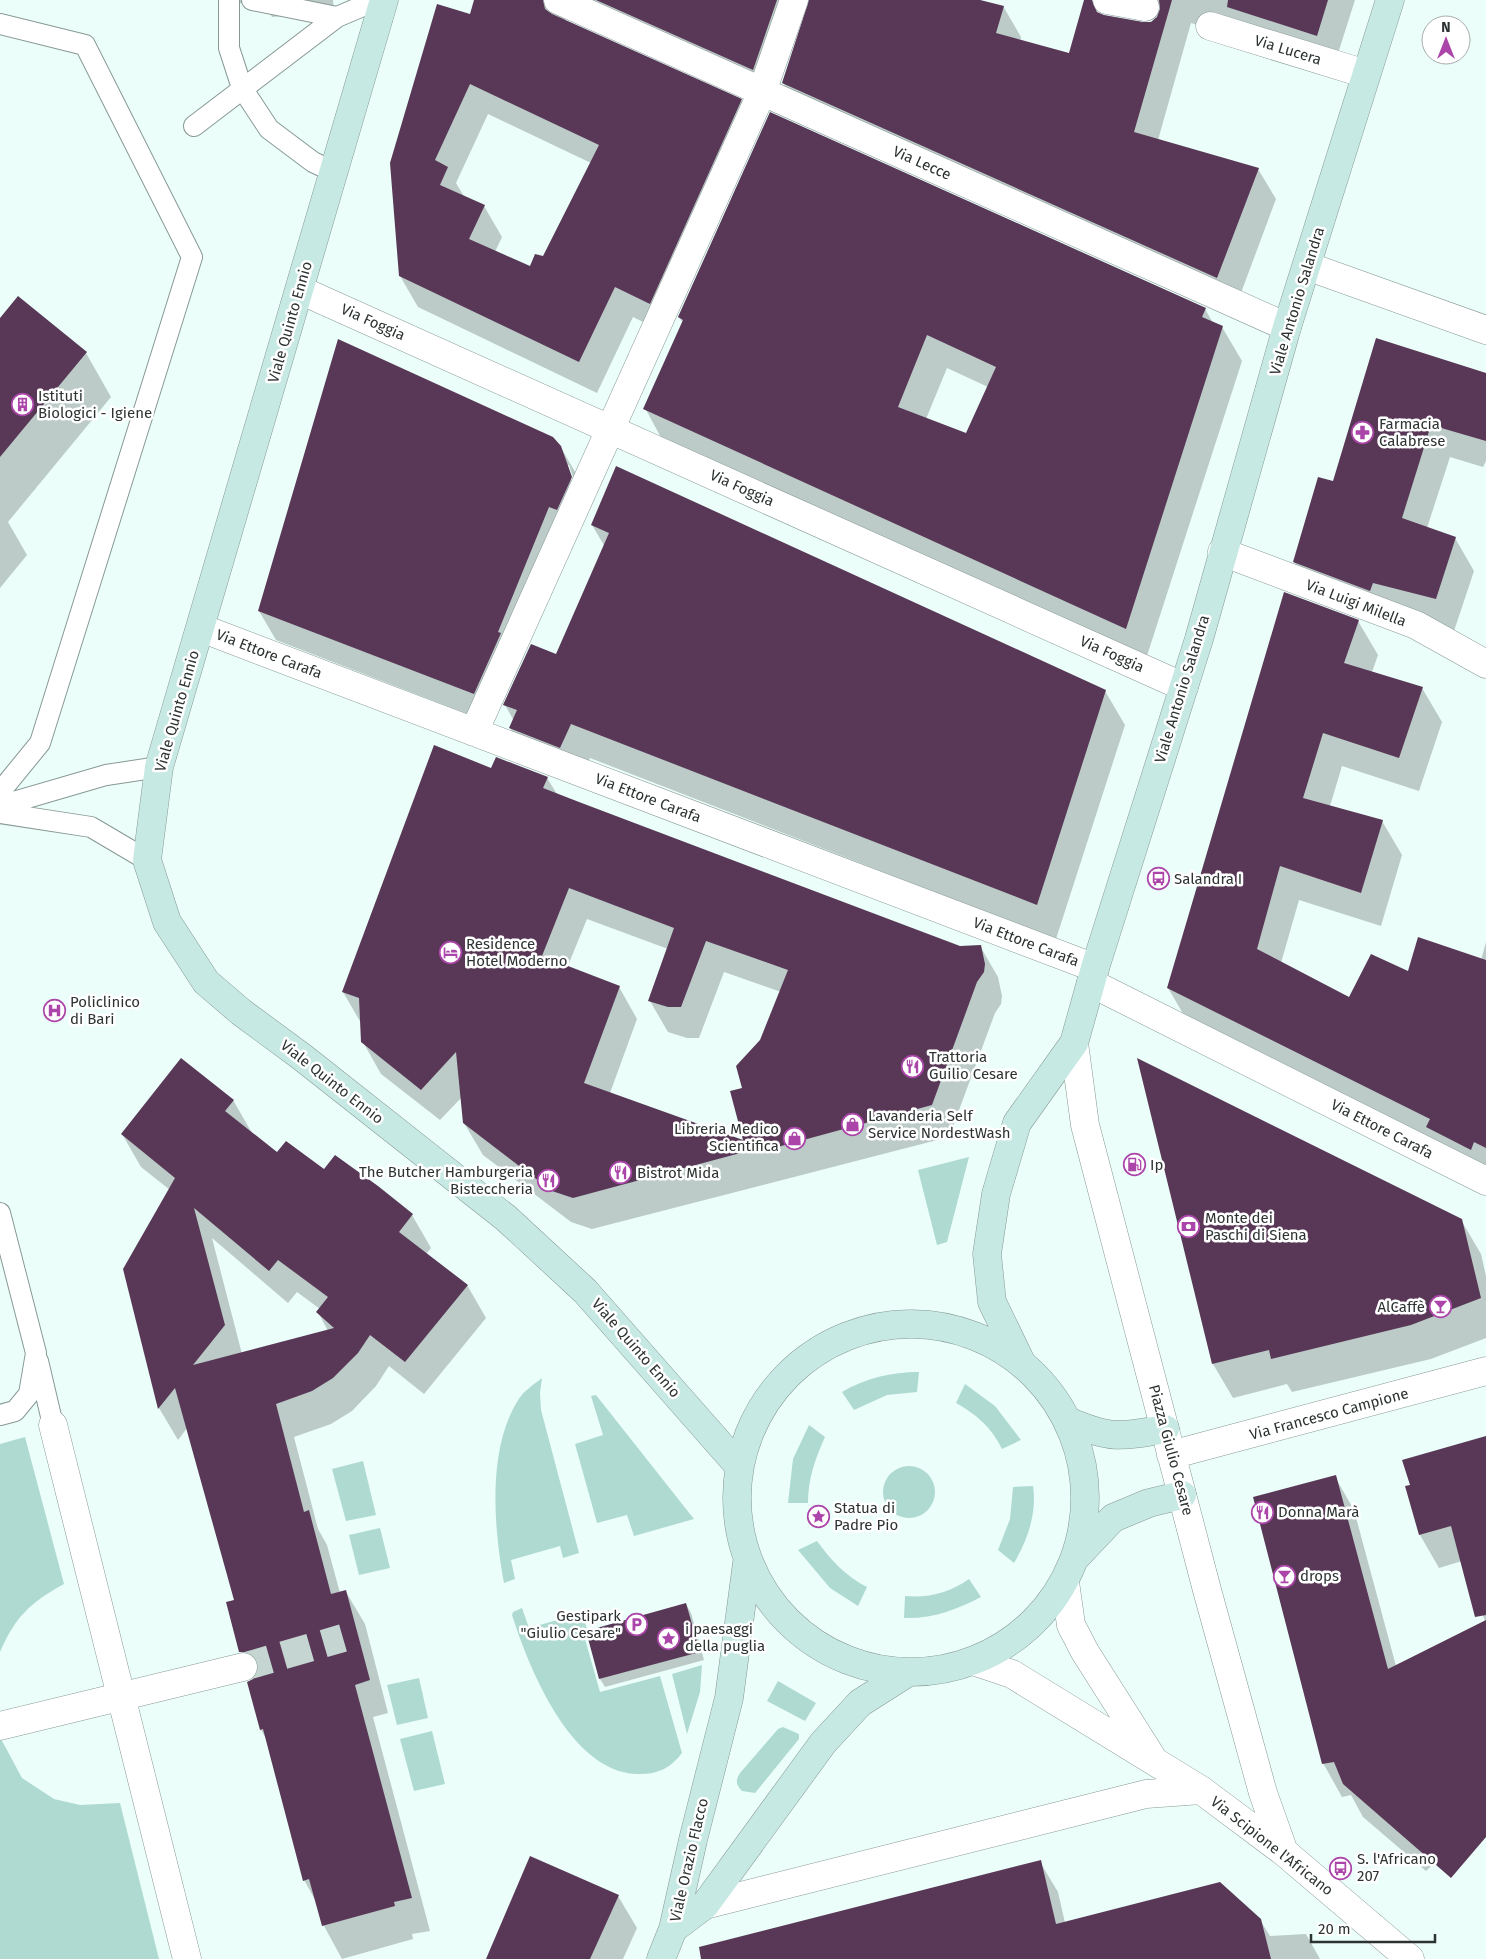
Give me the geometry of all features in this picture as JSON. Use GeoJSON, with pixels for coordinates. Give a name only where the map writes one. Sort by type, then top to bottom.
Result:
{"type":"FeatureCollection","features":[{"type":"Feature","properties":{"kind":"street","name":"Viale Quinto Ennio"},"geometry":{"type":"LineString","coordinates":[[384,0],[159,767],[147,860],[167,922],[206,982],[241,1012],[302,1057],[506,1218],[585,1291],[738,1465]]}},
{"type":"Feature","properties":{"kind":"street","name":"Via Lecce"},"geometry":{"type":"LineString","coordinates":[[558,0],[1287,327]]}},
{"type":"Feature","properties":{"kind":"street"},"geometry":{"type":"LineString","coordinates":[[474,732],[762,92],[794,0]]}},
{"type":"Feature","properties":{"kind":"street"},"geometry":{"type":"LineString","coordinates":[[1107,0],[1145,7]]}},
{"type":"Feature","properties":{"kind":"street","name":"Viale Antonio Salandra"},"geometry":{"type":"LineString","coordinates":[[1022,1364],[992,1302],[988,1254],[996,1194],[1017,1123],[1074,1044],[1093,975],[1184,687],[1222,552],[1260,430],[1287,327],[1390,0]]}},
{"type":"Feature","properties":{"kind":"street","name":"Via Lucera"},"geometry":{"type":"LineString","coordinates":[[1210,26],[1366,74]]}},
{"type":"Feature","properties":{"kind":"street"},"geometry":{"type":"LineString","coordinates":[[1307,266],[1486,330]]}},
{"type":"Feature","properties":{"kind":"street","name":"Via Foggia"},"geometry":{"type":"LineString","coordinates":[[300,290],[1184,687]]}},
{"type":"Feature","properties":{"kind":"street","name":"Via Luigi Milella"},"geometry":{"type":"LineString","coordinates":[[1222,552],[1416,626],[1486,664]]}},
{"type":"Feature","properties":{"kind":"street","name":"Via Ettore Carafa"},"geometry":{"type":"LineString","coordinates":[[201,628],[474,732],[1093,975],[1486,1181]]}},
{"type":"Feature","properties":{"kind":"street","name":"Piazza Giulio Cesare"},"geometry":{"type":"LineString","coordinates":[[1074,1044],[1085,1125],[1182,1495],[1263,1793],[1284,1852]]}},
{"type":"Feature","properties":{"kind":"street"},"geometry":{"type":"LineString","coordinates":[[1070,1570],[1085,1512],[1083,1466],[1068,1421],[1056,1400],[1022,1364],[983,1339],[938,1326],[892,1324],[847,1336],[809,1356],[777,1385],[752,1422],[738,1465],[735,1494],[740,1538],[747,1563],[767,1599],[795,1630],[828,1653],[867,1667],[907,1673],[941,1670],[973,1661],[1010,1643],[1041,1615],[1070,1570],[1114,1518],[1149,1503],[1182,1495]]}},
{"type":"Feature","properties":{"kind":"street","name":"Via Francesco Campione"},"geometry":{"type":"LineString","coordinates":[[1168,1442],[1486,1371]]}},
{"type":"Feature","properties":{"kind":"street"},"geometry":{"type":"LineString","coordinates":[[1068,1421],[1099,1434],[1168,1442]]}},
{"type":"Feature","properties":{"kind":"street"},"geometry":{"type":"LineString","coordinates":[[53,1425],[187,1959]]}},
{"type":"Feature","properties":{"kind":"street","name":"Viale Orazio Flacco"},"geometry":{"type":"LineString","coordinates":[[673,1929],[693,1840],[729,1698],[747,1563]]}},
{"type":"Feature","properties":{"kind":"street","name":"Via Scipione l'Africano"},"geometry":{"type":"LineString","coordinates":[[1070,1570],[1071,1625],[1085,1652],[1153,1759]]}},
{"type":"Feature","properties":{"kind":"street","name":"Via Scipione l'Africano"},"geometry":{"type":"LineString","coordinates":[[973,1661],[1012,1674],[1202,1790],[1284,1852],[1410,1959]]}},
{"type":"Feature","properties":{"kind":"street"},"geometry":{"type":"LineString","coordinates":[[0,1726],[243,1667]]}},
{"type":"Feature","properties":{"kind":"street","name":"Viale Orazio Flacco"},"geometry":{"type":"LineString","coordinates":[[673,1929],[705,1905],[823,1743],[860,1702],[907,1673]]}},
{"type":"Feature","properties":{"kind":"street"},"geometry":{"type":"LineString","coordinates":[[705,1905],[1137,1796],[1202,1790]]}},
{"type":"Feature","properties":{"kind":"street"},"geometry":{"type":"LineString","coordinates":[[661,1959],[673,1929]]}},
{"type":"Feature","properties":{"kind":"lane"},"geometry":{"type":"LineString","coordinates":[[229,0],[229,48],[242,88],[269,129],[314,162],[334,172]]}},
{"type":"Feature","properties":{"kind":"lane"},"geometry":{"type":"LineString","coordinates":[[252,0],[337,17]]}},
{"type":"Feature","properties":{"kind":"lane"},"geometry":{"type":"LineString","coordinates":[[194,126],[337,17],[377,0]]}},
{"type":"Feature","properties":{"kind":"lane"},"geometry":{"type":"LineString","coordinates":[[0,24],[85,45],[192,257],[40,742],[0,792]]}},
{"type":"Feature","properties":{"kind":"lane"},"geometry":{"type":"LineString","coordinates":[[0,806],[106,775],[159,767]]}},
{"type":"Feature","properties":{"kind":"lane"},"geometry":{"type":"LineString","coordinates":[[0,812],[91,827],[147,860]]}},
{"type":"Feature","properties":{"kind":"lane"},"geometry":{"type":"LineString","coordinates":[[0,1212],[53,1425]]}},
{"type":"Feature","properties":{"kind":"lane"},"geometry":{"type":"LineString","coordinates":[[0,1415],[15,1411],[29,1394],[36,1353]]}},
{"type":"Feature","properties":{"kind":"green space"},"geometry":{"type":"Polygon","coordinates":[[[969,1157],[947,1242],[937,1245],[918,1170],[969,1157]]]}},
{"type":"Feature","properties":{"kind":"green space"},"geometry":{"type":"Polygon","coordinates":[[[919,1372],[917,1392],[887,1395],[854,1410],[842,1392],[860,1383],[879,1377],[919,1372]]]}},
{"type":"Feature","properties":{"kind":"green space"},"geometry":{"type":"Polygon","coordinates":[[[542,1378],[540,1393],[541,1410],[579,1553],[563,1558],[560,1546],[511,1560],[515,1579],[504,1583],[500,1562],[496,1515],[497,1467],[501,1443],[507,1422],[519,1398],[542,1378]]]}},
{"type":"Feature","properties":{"kind":"green space"},"geometry":{"type":"Polygon","coordinates":[[[965,1384],[995,1406],[1021,1440],[1002,1449],[983,1422],[956,1403],[965,1384]]]}},
{"type":"Feature","properties":{"kind":"green space"},"geometry":{"type":"Polygon","coordinates":[[[596,1395],[694,1519],[634,1536],[627,1515],[597,1523],[575,1444],[603,1435],[591,1396],[596,1395]]]}},
{"type":"Feature","properties":{"kind":"green space"},"geometry":{"type":"Polygon","coordinates":[[[809,1425],[825,1437],[813,1469],[808,1503],[788,1503],[793,1459],[809,1425]]]}},
{"type":"Feature","properties":{"kind":"green space"},"geometry":{"type":"Polygon","coordinates":[[[25,1437],[64,1584],[42,1597],[25,1612],[12,1629],[0,1652],[0,1444],[25,1437]]]}},
{"type":"Feature","properties":{"kind":"green space"},"geometry":{"type":"Polygon","coordinates":[[[363,1461],[376,1515],[346,1521],[332,1469],[363,1461]]]}},
{"type":"Feature","properties":{"kind":"green space"},"geometry":{"type":"Polygon","coordinates":[[[909,1466],[919,1468],[927,1474],[933,1482],[935,1492],[933,1502],[927,1510],[919,1516],[909,1518],[899,1516],[891,1510],[885,1502],[883,1492],[885,1482],[891,1474],[899,1468],[909,1466]]]}},
{"type":"Feature","properties":{"kind":"green space"},"geometry":{"type":"Polygon","coordinates":[[[1033,1486],[1034,1506],[1030,1526],[1014,1563],[998,1550],[1010,1519],[1013,1487],[1033,1486]]]}},
{"type":"Feature","properties":{"kind":"green space"},"geometry":{"type":"Polygon","coordinates":[[[380,1528],[390,1568],[359,1575],[349,1535],[380,1528]]]}},
{"type":"Feature","properties":{"kind":"green space"},"geometry":{"type":"Polygon","coordinates":[[[817,1541],[839,1567],[867,1587],[858,1606],[830,1588],[798,1550],[817,1541]]]}},
{"type":"Feature","properties":{"kind":"green space"},"geometry":{"type":"Polygon","coordinates":[[[969,1579],[981,1597],[944,1613],[904,1618],[905,1596],[939,1594],[969,1579]]]}},
{"type":"Feature","properties":{"kind":"green space"},"geometry":{"type":"Polygon","coordinates":[[[522,1608],[529,1628],[582,1611],[587,1630],[583,1632],[600,1692],[660,1676],[682,1753],[673,1763],[662,1770],[650,1773],[636,1774],[612,1768],[591,1755],[572,1736],[541,1688],[529,1662],[512,1615],[513,1612],[522,1608]]]}},
{"type":"Feature","properties":{"kind":"green space"},"geometry":{"type":"Polygon","coordinates":[[[702,1665],[700,1692],[687,1734],[672,1674],[702,1665]]]}},
{"type":"Feature","properties":{"kind":"green space"},"geometry":{"type":"Polygon","coordinates":[[[419,1678],[428,1718],[397,1725],[387,1685],[419,1678]]]}},
{"type":"Feature","properties":{"kind":"green space"},"geometry":{"type":"Polygon","coordinates":[[[778,1681],[816,1703],[805,1721],[767,1701],[778,1681]]]}},
{"type":"Feature","properties":{"kind":"green space"},"geometry":{"type":"Polygon","coordinates":[[[783,1727],[799,1734],[799,1739],[755,1793],[742,1791],[737,1783],[740,1773],[778,1729],[783,1727]]]}},
{"type":"Feature","properties":{"kind":"green space"},"geometry":{"type":"Polygon","coordinates":[[[432,1731],[445,1784],[414,1791],[400,1739],[432,1731]]]}},
{"type":"Feature","properties":{"kind":"green space"},"geometry":{"type":"Polygon","coordinates":[[[0,1737],[22,1778],[54,1799],[80,1805],[120,1803],[159,1959],[0,1959],[0,1737]]]}},
{"type":"Feature","properties":{"kind":"building"},"geometry":{"type":"Polygon","coordinates":[[[474,0],[543,0],[545,9],[552,14],[742,99],[650,304],[615,287],[579,362],[399,276],[390,163],[437,4],[470,14],[474,0]],[[470,84],[435,160],[448,167],[440,185],[485,205],[469,239],[530,266],[535,254],[543,256],[599,145],[470,84]]]}},
{"type":"Feature","properties":{"kind":"building"},"geometry":{"type":"Polygon","coordinates":[[[596,0],[777,0],[753,70],[596,0]]]}},
{"type":"Feature","properties":{"kind":"building"},"geometry":{"type":"Polygon","coordinates":[[[809,0],[980,0],[1004,6],[996,33],[1069,53],[1084,0],[1092,0],[1097,12],[1104,15],[1151,22],[1157,17],[1160,9],[1159,0],[1172,0],[1134,132],[1259,168],[1217,278],[782,83],[809,0]]]}},
{"type":"Feature","properties":{"kind":"building"},"geometry":{"type":"Polygon","coordinates":[[[1228,0],[1328,0],[1317,36],[1227,7],[1228,0]]]}},
{"type":"Feature","properties":{"kind":"building"},"geometry":{"type":"Polygon","coordinates":[[[770,112],[1206,308],[1202,317],[1223,326],[1126,629],[643,409],[683,320],[678,317],[770,112]],[[927,335],[898,407],[966,433],[996,367],[927,335]]]}},
{"type":"Feature","properties":{"kind":"building","name":"Istituti Biologici - Igiene"},"geometry":{"type":"Polygon","coordinates":[[[18,296],[87,352],[0,457],[0,318],[18,296]]]}},
{"type":"Feature","properties":{"kind":"building"},"geometry":{"type":"Polygon","coordinates":[[[1376,338],[1486,373],[1486,441],[1431,425],[1402,518],[1456,537],[1436,599],[1373,583],[1370,591],[1293,562],[1318,477],[1333,481],[1376,338]]]}},
{"type":"Feature","properties":{"kind":"building"},"geometry":{"type":"Polygon","coordinates":[[[338,339],[553,437],[561,446],[572,477],[557,510],[549,507],[498,632],[501,633],[474,694],[258,611],[338,339]]]}},
{"type":"Feature","properties":{"kind":"building"},"geometry":{"type":"Polygon","coordinates":[[[616,466],[1106,690],[1037,905],[571,724],[560,748],[509,728],[517,710],[503,705],[531,644],[556,654],[609,533],[591,525],[616,466]]]}},
{"type":"Feature","properties":{"kind":"building"},"geometry":{"type":"Polygon","coordinates":[[[1284,592],[1359,620],[1344,663],[1423,687],[1399,758],[1323,733],[1303,798],[1383,820],[1361,893],[1280,866],[1257,949],[1349,997],[1371,954],[1408,971],[1418,937],[1486,960],[1486,1148],[1474,1142],[1471,1150],[1426,1127],[1430,1119],[1167,988],[1284,592]]]}},
{"type":"Feature","properties":{"kind":"building"},"geometry":{"type":"Polygon","coordinates":[[[434,745],[491,768],[496,757],[548,777],[543,788],[579,802],[960,946],[981,945],[985,964],[984,972],[977,982],[932,1105],[759,1152],[759,1148],[573,1198],[552,1191],[463,1123],[456,1052],[421,1090],[361,1042],[359,998],[342,992],[434,745]],[[569,888],[542,956],[620,986],[584,1083],[743,1140],[730,1091],[742,1088],[736,1066],[760,1040],[788,970],[706,941],[681,1007],[668,1007],[648,1001],[674,928],[569,888]]]}},
{"type":"Feature","properties":{"kind":"building"},"geometry":{"type":"Polygon","coordinates":[[[181,1058],[234,1100],[225,1111],[277,1152],[286,1141],[324,1169],[335,1155],[378,1186],[413,1214],[399,1232],[468,1285],[405,1362],[370,1335],[358,1353],[333,1378],[312,1391],[276,1404],[304,1512],[309,1510],[331,1594],[346,1590],[370,1680],[355,1685],[412,1898],[394,1902],[395,1906],[322,1926],[309,1879],[303,1881],[263,1729],[260,1730],[247,1682],[253,1679],[258,1672],[258,1663],[255,1657],[248,1652],[239,1652],[226,1602],[234,1600],[175,1388],[158,1409],[123,1269],[175,1178],[121,1134],[181,1058]],[[194,1208],[225,1325],[193,1365],[334,1328],[316,1312],[328,1297],[278,1260],[269,1271],[194,1208]]]}},
{"type":"Feature","properties":{"kind":"building"},"geometry":{"type":"Polygon","coordinates":[[[1137,1058],[1462,1219],[1481,1298],[1411,1325],[1271,1359],[1269,1350],[1212,1364],[1137,1058]]]}},
{"type":"Feature","properties":{"kind":"building"},"geometry":{"type":"Polygon","coordinates":[[[1486,1436],[1486,1615],[1475,1617],[1451,1526],[1419,1535],[1405,1486],[1410,1485],[1402,1460],[1486,1436]]]}},
{"type":"Feature","properties":{"kind":"building"},"geometry":{"type":"Polygon","coordinates":[[[1336,1475],[1388,1669],[1486,1620],[1486,1837],[1451,1878],[1343,1784],[1334,1762],[1322,1764],[1253,1497],[1336,1475]]]}},
{"type":"Feature","properties":{"kind":"building"},"geometry":{"type":"Polygon","coordinates":[[[686,1603],[700,1652],[599,1679],[586,1631],[686,1603]]]}},
{"type":"Feature","properties":{"kind":"building"},"geometry":{"type":"Polygon","coordinates":[[[530,1856],[619,1895],[590,1959],[486,1959],[530,1856]]]}},
{"type":"Feature","properties":{"kind":"building"},"geometry":{"type":"Polygon","coordinates":[[[1041,1860],[1056,1924],[1220,1882],[1261,1919],[1271,1959],[701,1959],[699,1947],[1041,1860]]]}},
{"type":"Feature","properties":{"kind":"tunnel"},"geometry":{"type":"LineString","coordinates":[[243,1667],[343,1638]]}},
{"type":"Feature","properties":{"kind":"place","name":"Istituti Biologici - Igiene"},"geometry":{"type":"Point","coordinates":[22,405]}},
{"type":"Feature","properties":{"kind":"place","name":"Farmacia Calabrese"},"geometry":{"type":"Point","coordinates":[1363,433]}},
{"type":"Feature","properties":{"kind":"place","name":"Salandra I"},"geometry":{"type":"Point","coordinates":[1158,879]}},
{"type":"Feature","properties":{"kind":"place","name":"Residence Hotel Moderno"},"geometry":{"type":"Point","coordinates":[450,953]}},
{"type":"Feature","properties":{"kind":"place","name":"Policlinico di Bari"},"geometry":{"type":"Point","coordinates":[54,1011]}},
{"type":"Feature","properties":{"kind":"place","name":"Trattoria Guilio Cesare"},"geometry":{"type":"Point","coordinates":[913,1066]}},
{"type":"Feature","properties":{"kind":"place","name":"Lavanderia Self Service NordestWash"},"geometry":{"type":"Point","coordinates":[852,1125]}},
{"type":"Feature","properties":{"kind":"place","name":"Libreria Medico Scientifica"},"geometry":{"type":"Point","coordinates":[795,1138]}},
{"type":"Feature","properties":{"kind":"place","name":"Ip"},"geometry":{"type":"Point","coordinates":[1134,1165]}},
{"type":"Feature","properties":{"kind":"place","name":"Bistrot Mida"},"geometry":{"type":"Point","coordinates":[621,1173]}},
{"type":"Feature","properties":{"kind":"place","name":"The Butcher Hamburgeria Bisteccheria"},"geometry":{"type":"Point","coordinates":[549,1181]}},
{"type":"Feature","properties":{"kind":"place","name":"Monte dei Paschi di Siena"},"geometry":{"type":"Point","coordinates":[1189,1227]}},
{"type":"Feature","properties":{"kind":"place","name":"AlCaffè"},"geometry":{"type":"Point","coordinates":[1441,1307]}},
{"type":"Feature","properties":{"kind":"place","name":"Donna Marà"},"geometry":{"type":"Point","coordinates":[1262,1512]}},
{"type":"Feature","properties":{"kind":"place","name":"Statua di Padre Pio"},"geometry":{"type":"Point","coordinates":[818,1517]}},
{"type":"Feature","properties":{"kind":"place","name":"drops"},"geometry":{"type":"Point","coordinates":[1284,1576]}},
{"type":"Feature","properties":{"kind":"place","name":"Gestipark \"Giulio Cesare\""},"geometry":{"type":"Point","coordinates":[637,1625]}},
{"type":"Feature","properties":{"kind":"place","name":"i paesaggi della puglia"},"geometry":{"type":"Point","coordinates":[669,1638]}},
{"type":"Feature","properties":{"kind":"place","name":"S. l'Africano 207"},"geometry":{"type":"Point","coordinates":[1341,1868]}}]}
